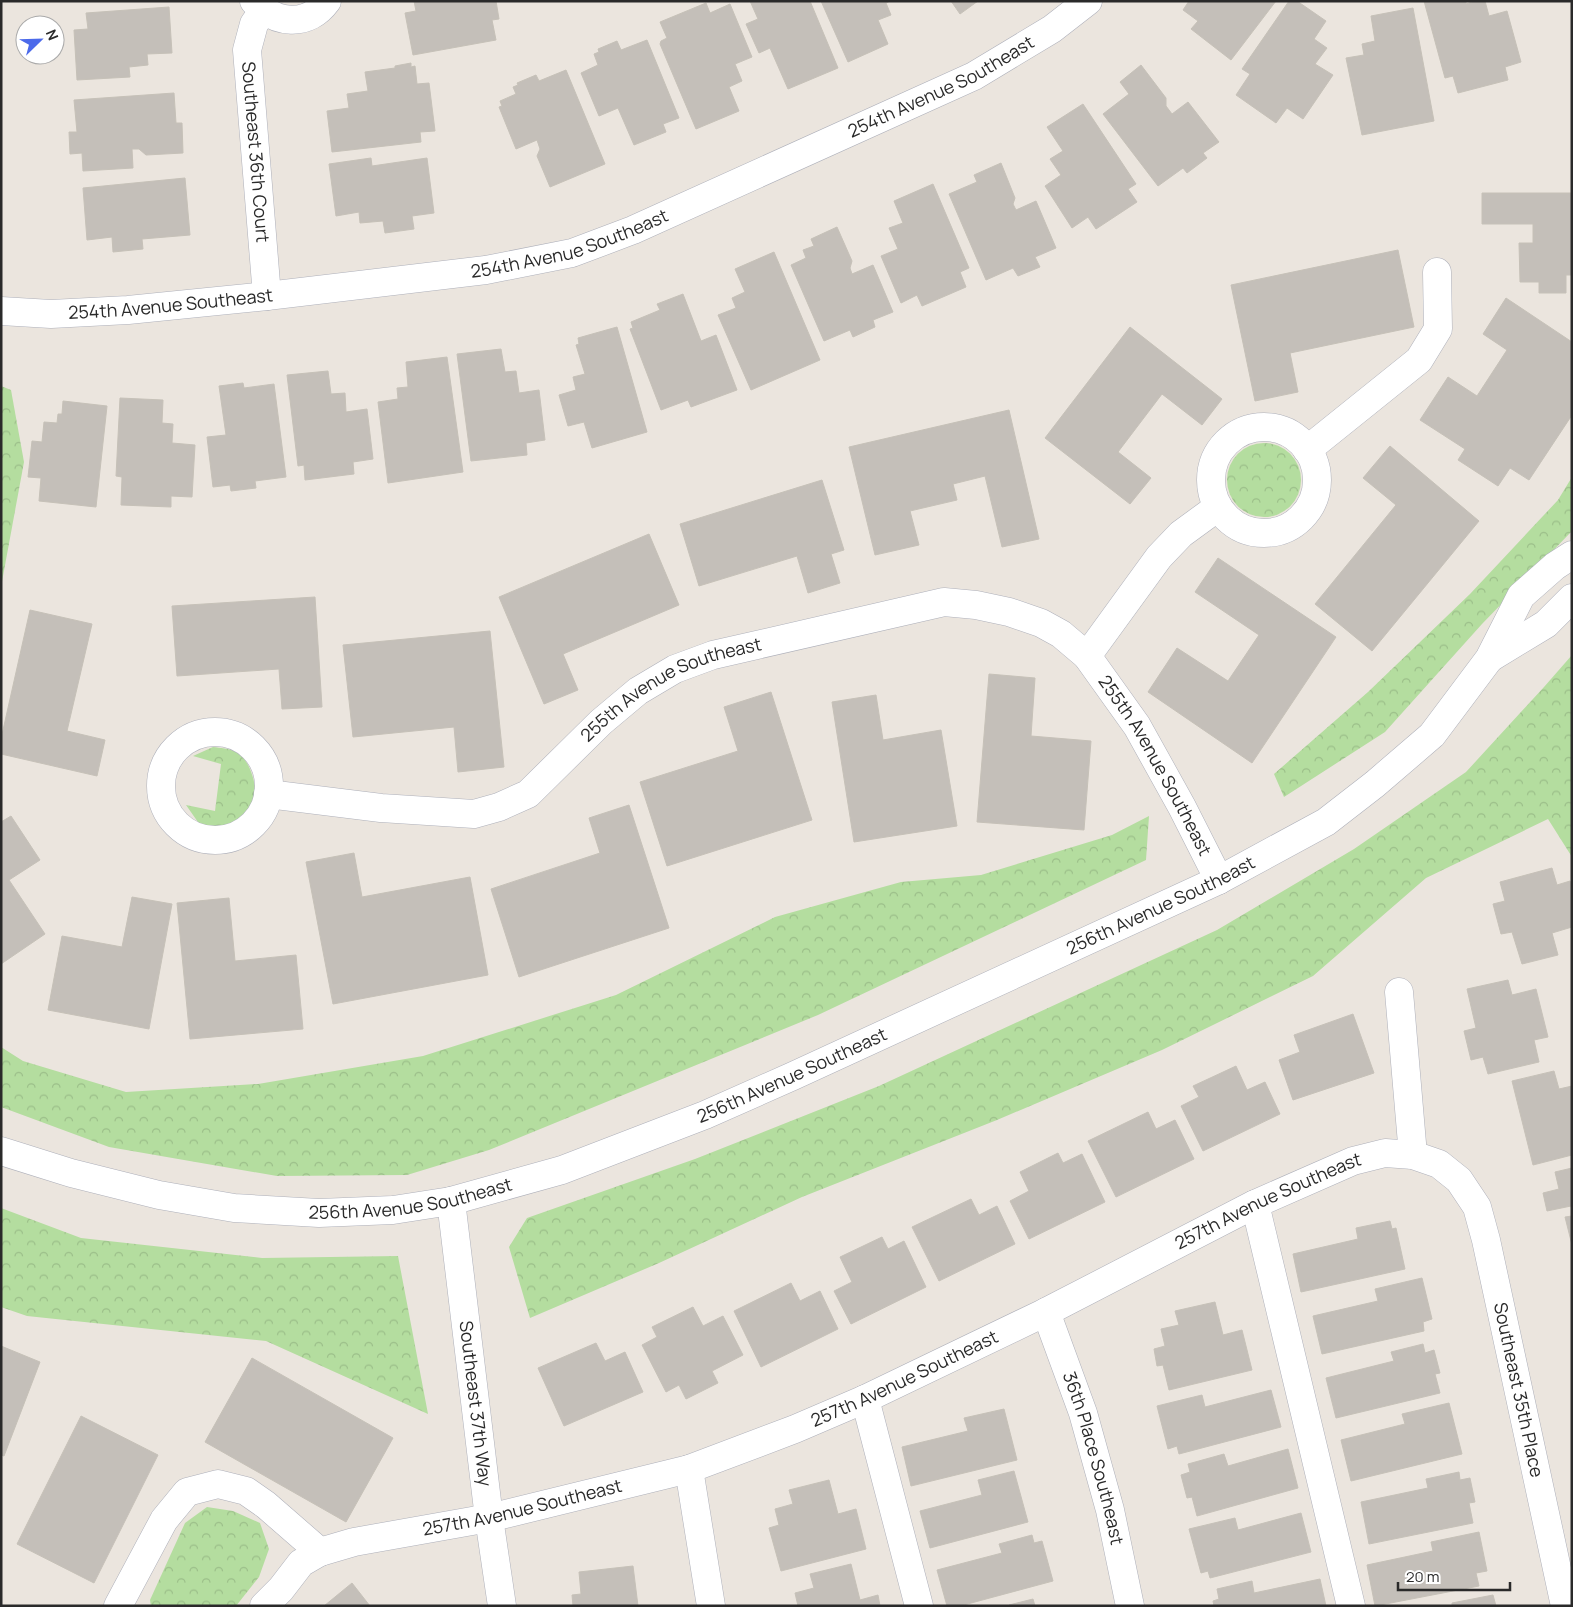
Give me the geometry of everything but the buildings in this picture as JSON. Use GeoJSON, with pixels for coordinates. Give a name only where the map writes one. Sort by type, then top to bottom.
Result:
{"type":"FeatureCollection","features":[{"type":"Feature","properties":{"kind":"street","name":"Southeast 36th Court"},"geometry":{"type":"LineString","coordinates":[[268,296],[247,50],[259,6],[278,18],[293,20],[309,17],[322,8],[327,1]]}},
{"type":"Feature","properties":{"kind":"street","name":"254th Avenue Southeast"},"geometry":{"type":"LineString","coordinates":[[1,312],[52,314],[128,310],[268,296],[486,270],[572,253],[633,230],[974,76],[1052,29],[1088,1]]}},
{"type":"Feature","properties":{"kind":"street"},"geometry":{"type":"LineString","coordinates":[[1307,450],[1419,360],[1438,329],[1437,272]]}},
{"type":"Feature","properties":{"kind":"street"},"geometry":{"type":"LineString","coordinates":[[1261,427],[1279,429],[1295,437],[1307,450],[1315,466],[1316,482],[1313,499],[1305,514],[1292,525],[1276,532],[1259,533],[1243,529],[1228,520],[1218,507],[1212,490],[1212,472],[1217,455],[1228,441],[1243,431],[1261,427]]}},
{"type":"Feature","properties":{"kind":"street"},"geometry":{"type":"LineString","coordinates":[[1087,656],[1159,557],[1181,534],[1218,507]]}},
{"type":"Feature","properties":{"kind":"street","name":"256th Avenue Southeast"},"geometry":{"type":"LineString","coordinates":[[1,1151],[71,1173],[159,1195],[234,1208],[319,1213],[393,1210],[451,1201],[562,1170],[704,1115],[793,1076],[1219,880],[1326,822],[1375,784],[1432,735],[1489,659],[1521,596],[1572,555]]}},
{"type":"Feature","properties":{"kind":"street","name":"256th Avenue Southeast"},"geometry":{"type":"LineString","coordinates":[[1489,659],[1546,624],[1572,598]]}},
{"type":"Feature","properties":{"kind":"street","name":"255th Avenue Southeast"},"geometry":{"type":"LineString","coordinates":[[268,794],[381,808],[474,814],[499,807],[528,794],[601,722],[638,690],[675,669],[713,655],[944,602],[976,605],[1009,612],[1041,623],[1061,634],[1087,656],[1138,726],[1219,880]]}},
{"type":"Feature","properties":{"kind":"street"},"geometry":{"type":"LineString","coordinates":[[1399,992],[1413,1155]]}},
{"type":"Feature","properties":{"kind":"street","name":"257th Avenue Southeast"},"geometry":{"type":"LineString","coordinates":[[264,1606],[281,1589],[301,1563],[320,1552],[354,1542],[489,1518],[689,1469],[795,1429],[865,1399],[1046,1312],[1255,1204],[1353,1161],[1385,1153],[1413,1155],[1439,1164],[1459,1180]]}},
{"type":"Feature","properties":{"kind":"street","name":"Southeast 35th Place"},"geometry":{"type":"LineString","coordinates":[[1459,1180],[1477,1207],[1486,1240],[1565,1606]]}},
{"type":"Feature","properties":{"kind":"street","name":"Southeast 37th Way"},"geometry":{"type":"LineString","coordinates":[[451,1201],[489,1518],[502,1606]]}},
{"type":"Feature","properties":{"kind":"street"},"geometry":{"type":"LineString","coordinates":[[1255,1204],[1351,1606]]}},
{"type":"Feature","properties":{"kind":"street","name":"36th Place Southeast"},"geometry":{"type":"LineString","coordinates":[[1046,1312],[1083,1413],[1110,1510],[1130,1606]]}},
{"type":"Feature","properties":{"kind":"street"},"geometry":{"type":"LineString","coordinates":[[865,1399],[918,1606]]}},
{"type":"Feature","properties":{"kind":"street"},"geometry":{"type":"LineString","coordinates":[[689,1469],[711,1606]]}},
{"type":"Feature","properties":{"kind":"street"},"geometry":{"type":"LineString","coordinates":[[118,1606],[164,1520],[187,1492],[218,1484],[246,1491],[266,1504],[320,1552]]}},
{"type":"Feature","properties":{"kind":"green space"},"geometry":{"type":"Polygon","coordinates":[[[1,386],[11,390],[24,462],[1,587],[1,386]]]}},
{"type":"Feature","properties":{"kind":"green space"},"geometry":{"type":"Polygon","coordinates":[[[1264,443],[1285,449],[1295,459],[1301,480],[1295,501],[1285,511],[1264,517],[1243,511],[1233,501],[1227,480],[1233,459],[1243,449],[1264,443]]]}},
{"type":"Feature","properties":{"kind":"green space"},"geometry":{"type":"Polygon","coordinates":[[[1572,477],[1572,531],[1482,624],[1385,732],[1284,797],[1274,774],[1368,692],[1470,594],[1558,500],[1572,477]]]}},
{"type":"Feature","properties":{"kind":"green space"},"geometry":{"type":"Polygon","coordinates":[[[1572,655],[1572,857],[1548,819],[1426,878],[1313,976],[1162,1050],[997,1120],[802,1197],[659,1263],[530,1318],[509,1247],[527,1218],[695,1159],[879,1086],[1217,930],[1354,849],[1466,772],[1572,655]]]}},
{"type":"Feature","properties":{"kind":"green space"},"geometry":{"type":"Polygon","coordinates":[[[213,747],[236,752],[243,757],[250,769],[255,796],[252,806],[246,815],[237,821],[226,825],[200,825],[186,805],[215,811],[221,764],[193,756],[213,747]]]}},
{"type":"Feature","properties":{"kind":"green space"},"geometry":{"type":"Polygon","coordinates":[[[1149,816],[1146,860],[818,1015],[489,1150],[407,1175],[277,1176],[109,1147],[1,1107],[1,1047],[23,1061],[126,1092],[258,1084],[423,1056],[616,995],[775,917],[901,882],[981,875],[1112,835],[1149,816]]]}},
{"type":"Feature","properties":{"kind":"green space"},"geometry":{"type":"Polygon","coordinates":[[[1,1208],[81,1238],[262,1258],[398,1256],[428,1414],[266,1341],[27,1316],[1,1307],[1,1208]]]}},
{"type":"Feature","properties":{"kind":"green space"},"geometry":{"type":"Polygon","coordinates":[[[207,1507],[233,1511],[260,1523],[269,1549],[259,1577],[236,1606],[151,1606],[150,1600],[185,1523],[207,1507]]]}}]}
